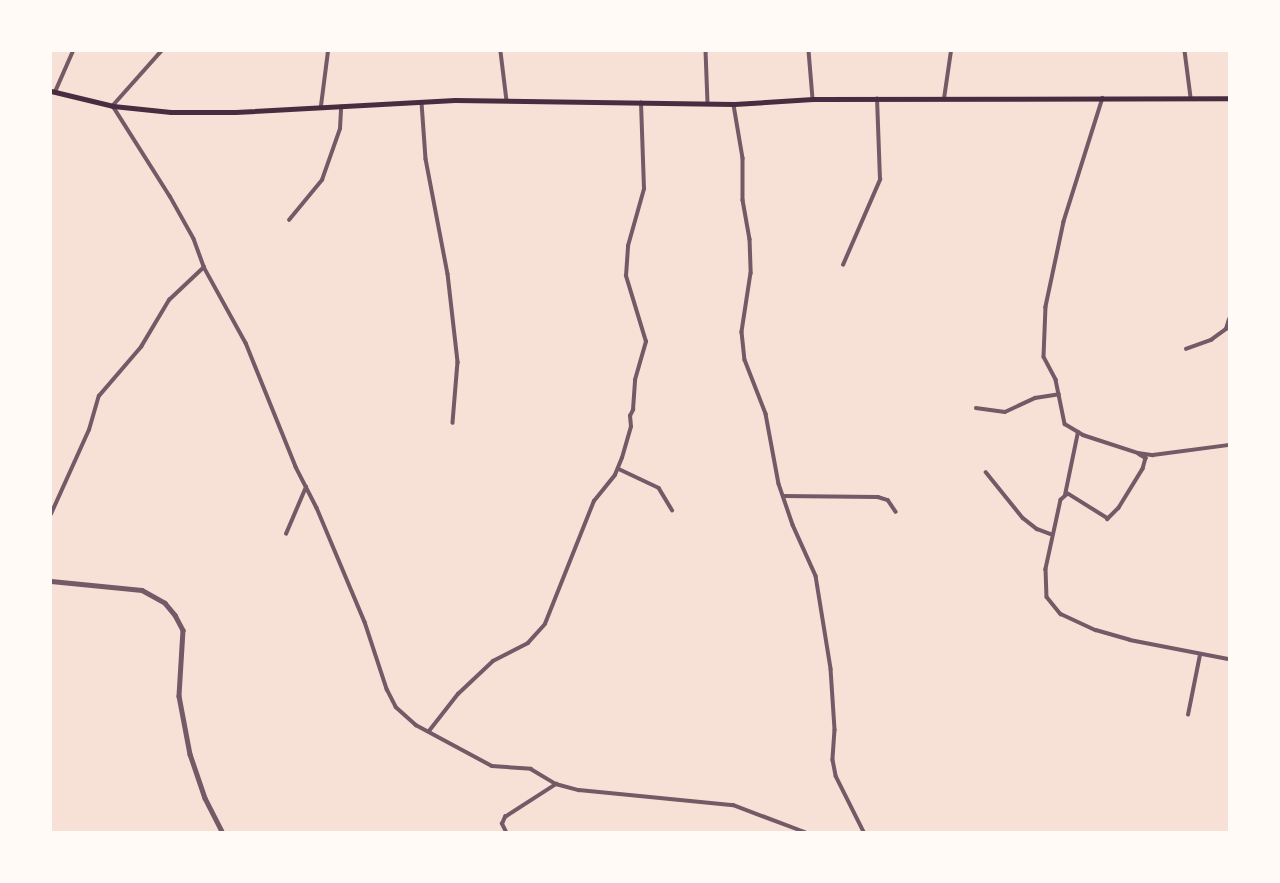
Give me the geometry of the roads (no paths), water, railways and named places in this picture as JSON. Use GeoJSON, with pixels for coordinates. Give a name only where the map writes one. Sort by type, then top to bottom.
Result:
{"type":"FeatureCollection","features":[{"type":"Feature","properties":{"kind":"main road"},"geometry":{"type":"LineString","coordinates":[[53,92],[113,106],[172,112],[222,112],[422,101],[734,104],[813,99],[1229,98]]}},
{"type":"Feature","properties":{"kind":"street"},"geometry":{"type":"LineString","coordinates":[[53,92],[74,51]]}},
{"type":"Feature","properties":{"kind":"street"},"geometry":{"type":"LineString","coordinates":[[162,51],[113,106],[170,195],[194,239],[204,267],[246,342],[365,622],[387,689],[405,718],[478,761],[492,766],[531,769],[550,777],[556,784],[579,790],[733,805],[805,832]]}},
{"type":"Feature","properties":{"kind":"street"},"geometry":{"type":"LineString","coordinates":[[321,106],[328,51]]}},
{"type":"Feature","properties":{"kind":"street"},"geometry":{"type":"LineString","coordinates":[[706,51],[708,103]]}},
{"type":"Feature","properties":{"kind":"street"},"geometry":{"type":"LineString","coordinates":[[808,51],[813,99]]}},
{"type":"Feature","properties":{"kind":"street"},"geometry":{"type":"LineString","coordinates":[[944,99],[951,51]]}},
{"type":"Feature","properties":{"kind":"street"},"geometry":{"type":"LineString","coordinates":[[1185,51],[1191,99]]}},
{"type":"Feature","properties":{"kind":"street"},"geometry":{"type":"LineString","coordinates":[[501,52],[507,101]]}},
{"type":"Feature","properties":{"kind":"street"},"geometry":{"type":"LineString","coordinates":[[1103,98],[1064,222],[1048,288],[1043,329],[1044,357],[1059,394],[1065,424],[1078,432],[1138,453],[1153,455],[1229,445]]}},
{"type":"Feature","properties":{"kind":"street"},"geometry":{"type":"LineString","coordinates":[[843,265],[880,180],[877,99]]}},
{"type":"Feature","properties":{"kind":"street"},"geometry":{"type":"LineString","coordinates":[[422,101],[426,159],[448,274],[458,362],[453,423]]}},
{"type":"Feature","properties":{"kind":"street"},"geometry":{"type":"LineString","coordinates":[[429,731],[481,672],[493,661],[528,643],[545,624],[594,501],[619,469],[631,427],[635,380],[646,342],[625,276],[628,246],[644,190],[641,103]]}},
{"type":"Feature","properties":{"kind":"street"},"geometry":{"type":"LineString","coordinates":[[734,104],[743,158],[743,200],[750,239],[751,273],[742,332],[743,345],[766,414],[783,496],[816,576],[831,668],[836,776],[864,832]]}},
{"type":"Feature","properties":{"kind":"street"},"geometry":{"type":"LineString","coordinates":[[289,220],[322,180],[340,129],[341,105]]}},
{"type":"Feature","properties":{"kind":"street"},"geometry":{"type":"LineString","coordinates":[[51,514],[89,430],[99,396],[141,347],[169,300],[204,267]]}},
{"type":"Feature","properties":{"kind":"street"},"geometry":{"type":"LineString","coordinates":[[1186,349],[1211,340],[1226,329],[1229,318]]}},
{"type":"Feature","properties":{"kind":"street"},"geometry":{"type":"LineString","coordinates":[[976,408],[1005,412],[1035,398],[1059,394]]}},
{"type":"Feature","properties":{"kind":"street"},"geometry":{"type":"LineString","coordinates":[[1078,432],[1065,495],[1058,507],[1051,534],[1045,583],[1047,597],[1062,614],[1096,630],[1130,640],[1229,659]]}},
{"type":"Feature","properties":{"kind":"street"},"geometry":{"type":"LineString","coordinates":[[1065,495],[1071,496],[1103,519],[1108,519],[1119,508],[1143,468],[1146,458],[1138,453]]}},
{"type":"Feature","properties":{"kind":"street"},"geometry":{"type":"LineString","coordinates":[[619,469],[659,488],[672,510]]}},
{"type":"Feature","properties":{"kind":"street"},"geometry":{"type":"LineString","coordinates":[[985,472],[1023,518],[1037,529],[1051,534]]}},
{"type":"Feature","properties":{"kind":"street"},"geometry":{"type":"LineString","coordinates":[[286,534],[306,487]]}},
{"type":"Feature","properties":{"kind":"street"},"geometry":{"type":"LineString","coordinates":[[783,496],[878,497],[888,500],[896,512]]}},
{"type":"Feature","properties":{"kind":"street"},"geometry":{"type":"LineString","coordinates":[[51,582],[142,590],[165,603],[175,615],[183,630],[179,696],[190,754],[201,787],[222,832]]}},
{"type":"Feature","properties":{"kind":"street"},"geometry":{"type":"LineString","coordinates":[[1188,715],[1200,654]]}},
{"type":"Feature","properties":{"kind":"street"},"geometry":{"type":"LineString","coordinates":[[506,832],[502,824],[505,817],[556,784]]}}]}
